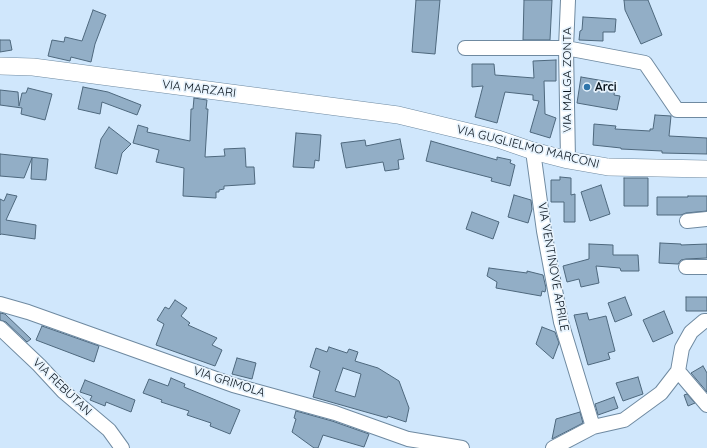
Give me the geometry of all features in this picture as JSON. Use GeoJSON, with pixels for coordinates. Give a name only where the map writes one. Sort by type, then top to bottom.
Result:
{"type":"FeatureCollection","features":[{"type":"Feature","properties":{"kind":"street","name":"VIA MALGA ZONTA"},"geometry":{"type":"LineString","coordinates":[[568,0],[566,48],[568,160]]}},
{"type":"Feature","properties":{"kind":"street"},"geometry":{"type":"LineString","coordinates":[[465,48],[566,48],[645,64],[677,110],[707,110]]}},
{"type":"Feature","properties":{"kind":"street","name":"VIA MARZARI"},"geometry":{"type":"LineString","coordinates":[[0,66],[33,68],[398,115]]}},
{"type":"Feature","properties":{"kind":"street","name":"VIA GUGLIELMO MARCONI"},"geometry":{"type":"LineString","coordinates":[[398,115],[498,139],[533,151],[568,160],[608,167],[707,169]]}},
{"type":"Feature","properties":{"kind":"street","name":"VIA VENTINOVE APRILE"},"geometry":{"type":"LineString","coordinates":[[533,151],[544,231],[561,322],[593,427]]}},
{"type":"Feature","properties":{"kind":"street"},"geometry":{"type":"LineString","coordinates":[[688,221],[707,219]]}},
{"type":"Feature","properties":{"kind":"street"},"geometry":{"type":"LineString","coordinates":[[686,267],[707,267]]}},
{"type":"Feature","properties":{"kind":"street","name":"VIA GRIMOLA"},"geometry":{"type":"LineString","coordinates":[[0,304],[28,312],[233,385],[335,413],[408,439],[462,448]]}},
{"type":"Feature","properties":{"kind":"street"},"geometry":{"type":"LineString","coordinates":[[553,448],[593,427],[624,420],[661,393],[678,371],[682,348],[690,332],[704,321],[707,321]]}},
{"type":"Feature","properties":{"kind":"street","name":"VIA REBUTAN"},"geometry":{"type":"LineString","coordinates":[[0,328],[39,365],[64,392],[109,430],[122,448]]}},
{"type":"Feature","properties":{"kind":"street"},"geometry":{"type":"LineString","coordinates":[[678,371],[707,405]]}},
{"type":"Feature","properties":{"kind":"building"},"geometry":{"type":"Polygon","coordinates":[[[416,0],[440,0],[435,54],[412,52],[416,0]]]}},
{"type":"Feature","properties":{"kind":"building"},"geometry":{"type":"Polygon","coordinates":[[[524,0],[552,0],[550,40],[523,40],[524,0]]]}},
{"type":"Feature","properties":{"kind":"building"},"geometry":{"type":"Polygon","coordinates":[[[624,0],[648,0],[662,35],[641,44],[625,10],[624,0]]]}},
{"type":"Feature","properties":{"kind":"building"},"geometry":{"type":"Polygon","coordinates":[[[93,10],[106,15],[95,44],[91,62],[71,57],[70,61],[48,56],[52,40],[64,42],[65,37],[82,41],[93,10]]]}},
{"type":"Feature","properties":{"kind":"building"},"geometry":{"type":"Polygon","coordinates":[[[583,17],[616,19],[615,32],[603,32],[603,41],[579,40],[580,31],[582,30],[583,17]]]}},
{"type":"Feature","properties":{"kind":"building"},"geometry":{"type":"Polygon","coordinates":[[[0,40],[10,40],[12,50],[0,52],[0,40]]]}},
{"type":"Feature","properties":{"kind":"building"},"geometry":{"type":"Polygon","coordinates":[[[556,60],[556,81],[544,81],[545,114],[556,118],[550,138],[530,132],[539,101],[533,100],[533,95],[505,92],[497,123],[475,117],[483,86],[472,87],[472,64],[494,64],[495,75],[534,78],[533,61],[556,60]]]}},
{"type":"Feature","properties":{"kind":"building"},"geometry":{"type":"Polygon","coordinates":[[[581,77],[616,83],[614,95],[620,96],[617,110],[577,103],[581,77]]]}},
{"type":"Feature","properties":{"kind":"building"},"geometry":{"type":"Polygon","coordinates":[[[83,87],[108,92],[141,105],[137,115],[102,102],[100,114],[78,109],[83,87]]]}},
{"type":"Feature","properties":{"kind":"building"},"geometry":{"type":"Polygon","coordinates":[[[28,88],[52,94],[45,120],[21,114],[22,108],[0,105],[0,90],[18,92],[19,106],[22,93],[26,93],[28,88]]]}},
{"type":"Feature","properties":{"kind":"building"},"geometry":{"type":"Polygon","coordinates":[[[194,98],[207,100],[206,109],[208,109],[205,157],[225,156],[224,149],[245,148],[246,167],[254,167],[255,184],[224,186],[224,189],[216,192],[216,198],[183,196],[184,168],[156,162],[159,150],[133,143],[138,125],[148,128],[147,132],[190,141],[191,109],[193,109],[194,98]]]}},
{"type":"Feature","properties":{"kind":"building"},"geometry":{"type":"Polygon","coordinates":[[[655,115],[671,116],[669,136],[707,138],[707,154],[662,153],[662,151],[621,149],[593,145],[594,124],[616,126],[615,129],[650,131],[650,129],[653,129],[655,115]]]}},
{"type":"Feature","properties":{"kind":"building"},"geometry":{"type":"Polygon","coordinates":[[[109,127],[131,144],[122,153],[117,174],[95,168],[101,139],[109,127]]]}},
{"type":"Feature","properties":{"kind":"building"},"geometry":{"type":"Polygon","coordinates":[[[296,133],[321,135],[319,161],[315,160],[314,168],[293,167],[296,133]]]}},
{"type":"Feature","properties":{"kind":"building"},"geometry":{"type":"Polygon","coordinates":[[[400,139],[404,159],[398,160],[399,169],[385,171],[383,162],[346,168],[341,143],[365,140],[366,146],[400,139]]]}},
{"type":"Feature","properties":{"kind":"building"},"geometry":{"type":"Polygon","coordinates":[[[431,141],[497,160],[497,157],[511,160],[510,163],[515,165],[510,186],[491,181],[492,178],[426,161],[431,141]]]}},
{"type":"Feature","properties":{"kind":"building"},"geometry":{"type":"Polygon","coordinates":[[[0,154],[48,159],[46,180],[31,179],[32,158],[24,178],[0,176],[0,154]]]}},
{"type":"Feature","properties":{"kind":"building"},"geometry":{"type":"Polygon","coordinates":[[[560,177],[571,178],[571,195],[575,194],[575,222],[564,222],[564,202],[551,202],[551,180],[560,180],[560,177]]]}},
{"type":"Feature","properties":{"kind":"building"},"geometry":{"type":"Polygon","coordinates":[[[624,178],[648,178],[648,206],[624,206],[624,178]]]}},
{"type":"Feature","properties":{"kind":"building"},"geometry":{"type":"Polygon","coordinates":[[[601,185],[610,214],[590,221],[581,192],[601,185]]]}},
{"type":"Feature","properties":{"kind":"building"},"geometry":{"type":"Polygon","coordinates":[[[7,194],[17,196],[6,220],[36,225],[35,239],[0,235],[0,199],[4,201],[7,194]]]}},
{"type":"Feature","properties":{"kind":"building"},"geometry":{"type":"Polygon","coordinates":[[[514,195],[531,200],[532,209],[528,223],[508,217],[514,195]]]}},
{"type":"Feature","properties":{"kind":"building"},"geometry":{"type":"Polygon","coordinates":[[[707,196],[707,211],[686,213],[681,215],[657,215],[657,197],[707,196]]]}},
{"type":"Feature","properties":{"kind":"building"},"geometry":{"type":"Polygon","coordinates":[[[472,212],[499,222],[493,239],[466,229],[472,212]]]}},
{"type":"Feature","properties":{"kind":"building"},"geometry":{"type":"Polygon","coordinates":[[[660,243],[681,245],[707,244],[707,258],[681,260],[678,264],[659,263],[660,243]]]}},
{"type":"Feature","properties":{"kind":"building"},"geometry":{"type":"Polygon","coordinates":[[[589,244],[613,245],[613,255],[638,255],[639,271],[621,271],[620,268],[596,266],[599,283],[581,287],[579,279],[567,282],[563,266],[589,259],[589,244]]]}},
{"type":"Feature","properties":{"kind":"building"},"geometry":{"type":"Polygon","coordinates":[[[489,268],[527,273],[527,271],[543,275],[546,288],[545,292],[542,291],[541,296],[496,288],[497,282],[487,276],[489,268]]]}},
{"type":"Feature","properties":{"kind":"building"},"geometry":{"type":"Polygon","coordinates":[[[625,297],[632,315],[615,322],[608,303],[625,297]]]}},
{"type":"Feature","properties":{"kind":"building"},"geometry":{"type":"Polygon","coordinates":[[[686,297],[707,297],[707,311],[686,311],[686,297]]]}},
{"type":"Feature","properties":{"kind":"building"},"geometry":{"type":"Polygon","coordinates":[[[175,300],[187,308],[181,316],[190,323],[188,325],[217,338],[212,345],[222,350],[215,366],[156,345],[164,324],[157,320],[165,307],[169,309],[175,300]]]}},
{"type":"Feature","properties":{"kind":"building"},"geometry":{"type":"Polygon","coordinates":[[[664,311],[673,333],[653,342],[643,320],[664,311]]]}},
{"type":"Feature","properties":{"kind":"building"},"geometry":{"type":"Polygon","coordinates":[[[0,313],[5,314],[31,339],[27,342],[6,322],[0,320],[0,313]]]}},
{"type":"Feature","properties":{"kind":"building"},"geometry":{"type":"Polygon","coordinates":[[[587,313],[589,320],[606,316],[615,351],[608,353],[610,359],[588,365],[574,315],[587,313]]]}},
{"type":"Feature","properties":{"kind":"building"},"geometry":{"type":"Polygon","coordinates":[[[42,326],[99,346],[94,362],[36,340],[42,326]]]}},
{"type":"Feature","properties":{"kind":"building"},"geometry":{"type":"Polygon","coordinates":[[[542,327],[555,332],[559,343],[553,359],[536,344],[542,327]]]}},
{"type":"Feature","properties":{"kind":"building"},"geometry":{"type":"Polygon","coordinates":[[[329,347],[347,353],[349,349],[358,352],[355,361],[378,368],[399,381],[409,408],[406,422],[313,397],[320,371],[310,367],[316,348],[327,352],[329,347]],[[343,368],[335,391],[355,397],[361,374],[343,368]]]}},
{"type":"Feature","properties":{"kind":"building"},"geometry":{"type":"Polygon","coordinates":[[[237,358],[256,363],[252,379],[232,374],[237,358]]]}},
{"type":"Feature","properties":{"kind":"building"},"geometry":{"type":"Polygon","coordinates":[[[703,366],[707,373],[707,392],[691,373],[703,366]]]}},
{"type":"Feature","properties":{"kind":"building"},"geometry":{"type":"Polygon","coordinates":[[[638,377],[643,394],[623,401],[616,383],[638,377]]]}},
{"type":"Feature","properties":{"kind":"building"},"geometry":{"type":"Polygon","coordinates":[[[171,378],[185,384],[184,387],[240,410],[230,434],[210,426],[211,423],[187,415],[189,411],[161,402],[162,400],[143,393],[149,379],[168,386],[171,378]]]}},
{"type":"Feature","properties":{"kind":"building"},"geometry":{"type":"Polygon","coordinates":[[[85,380],[135,400],[131,412],[106,402],[105,406],[90,400],[92,396],[80,392],[85,380]]]}},
{"type":"Feature","properties":{"kind":"building"},"geometry":{"type":"Polygon","coordinates":[[[687,394],[695,403],[688,406],[684,395],[687,394]]]}},
{"type":"Feature","properties":{"kind":"building"},"geometry":{"type":"Polygon","coordinates":[[[614,397],[618,408],[598,415],[595,404],[614,397]]]}},
{"type":"Feature","properties":{"kind":"building"},"geometry":{"type":"Polygon","coordinates":[[[296,411],[332,421],[369,434],[364,447],[323,435],[318,448],[314,448],[292,432],[296,419],[294,418],[296,411]]]}},
{"type":"Feature","properties":{"kind":"building"},"geometry":{"type":"Polygon","coordinates":[[[580,412],[583,423],[552,439],[556,419],[580,412]]]}},
{"type":"Feature","properties":{"kind":"place","name":"Arci"},"geometry":{"type":"Point","coordinates":[587,87]}}]}
